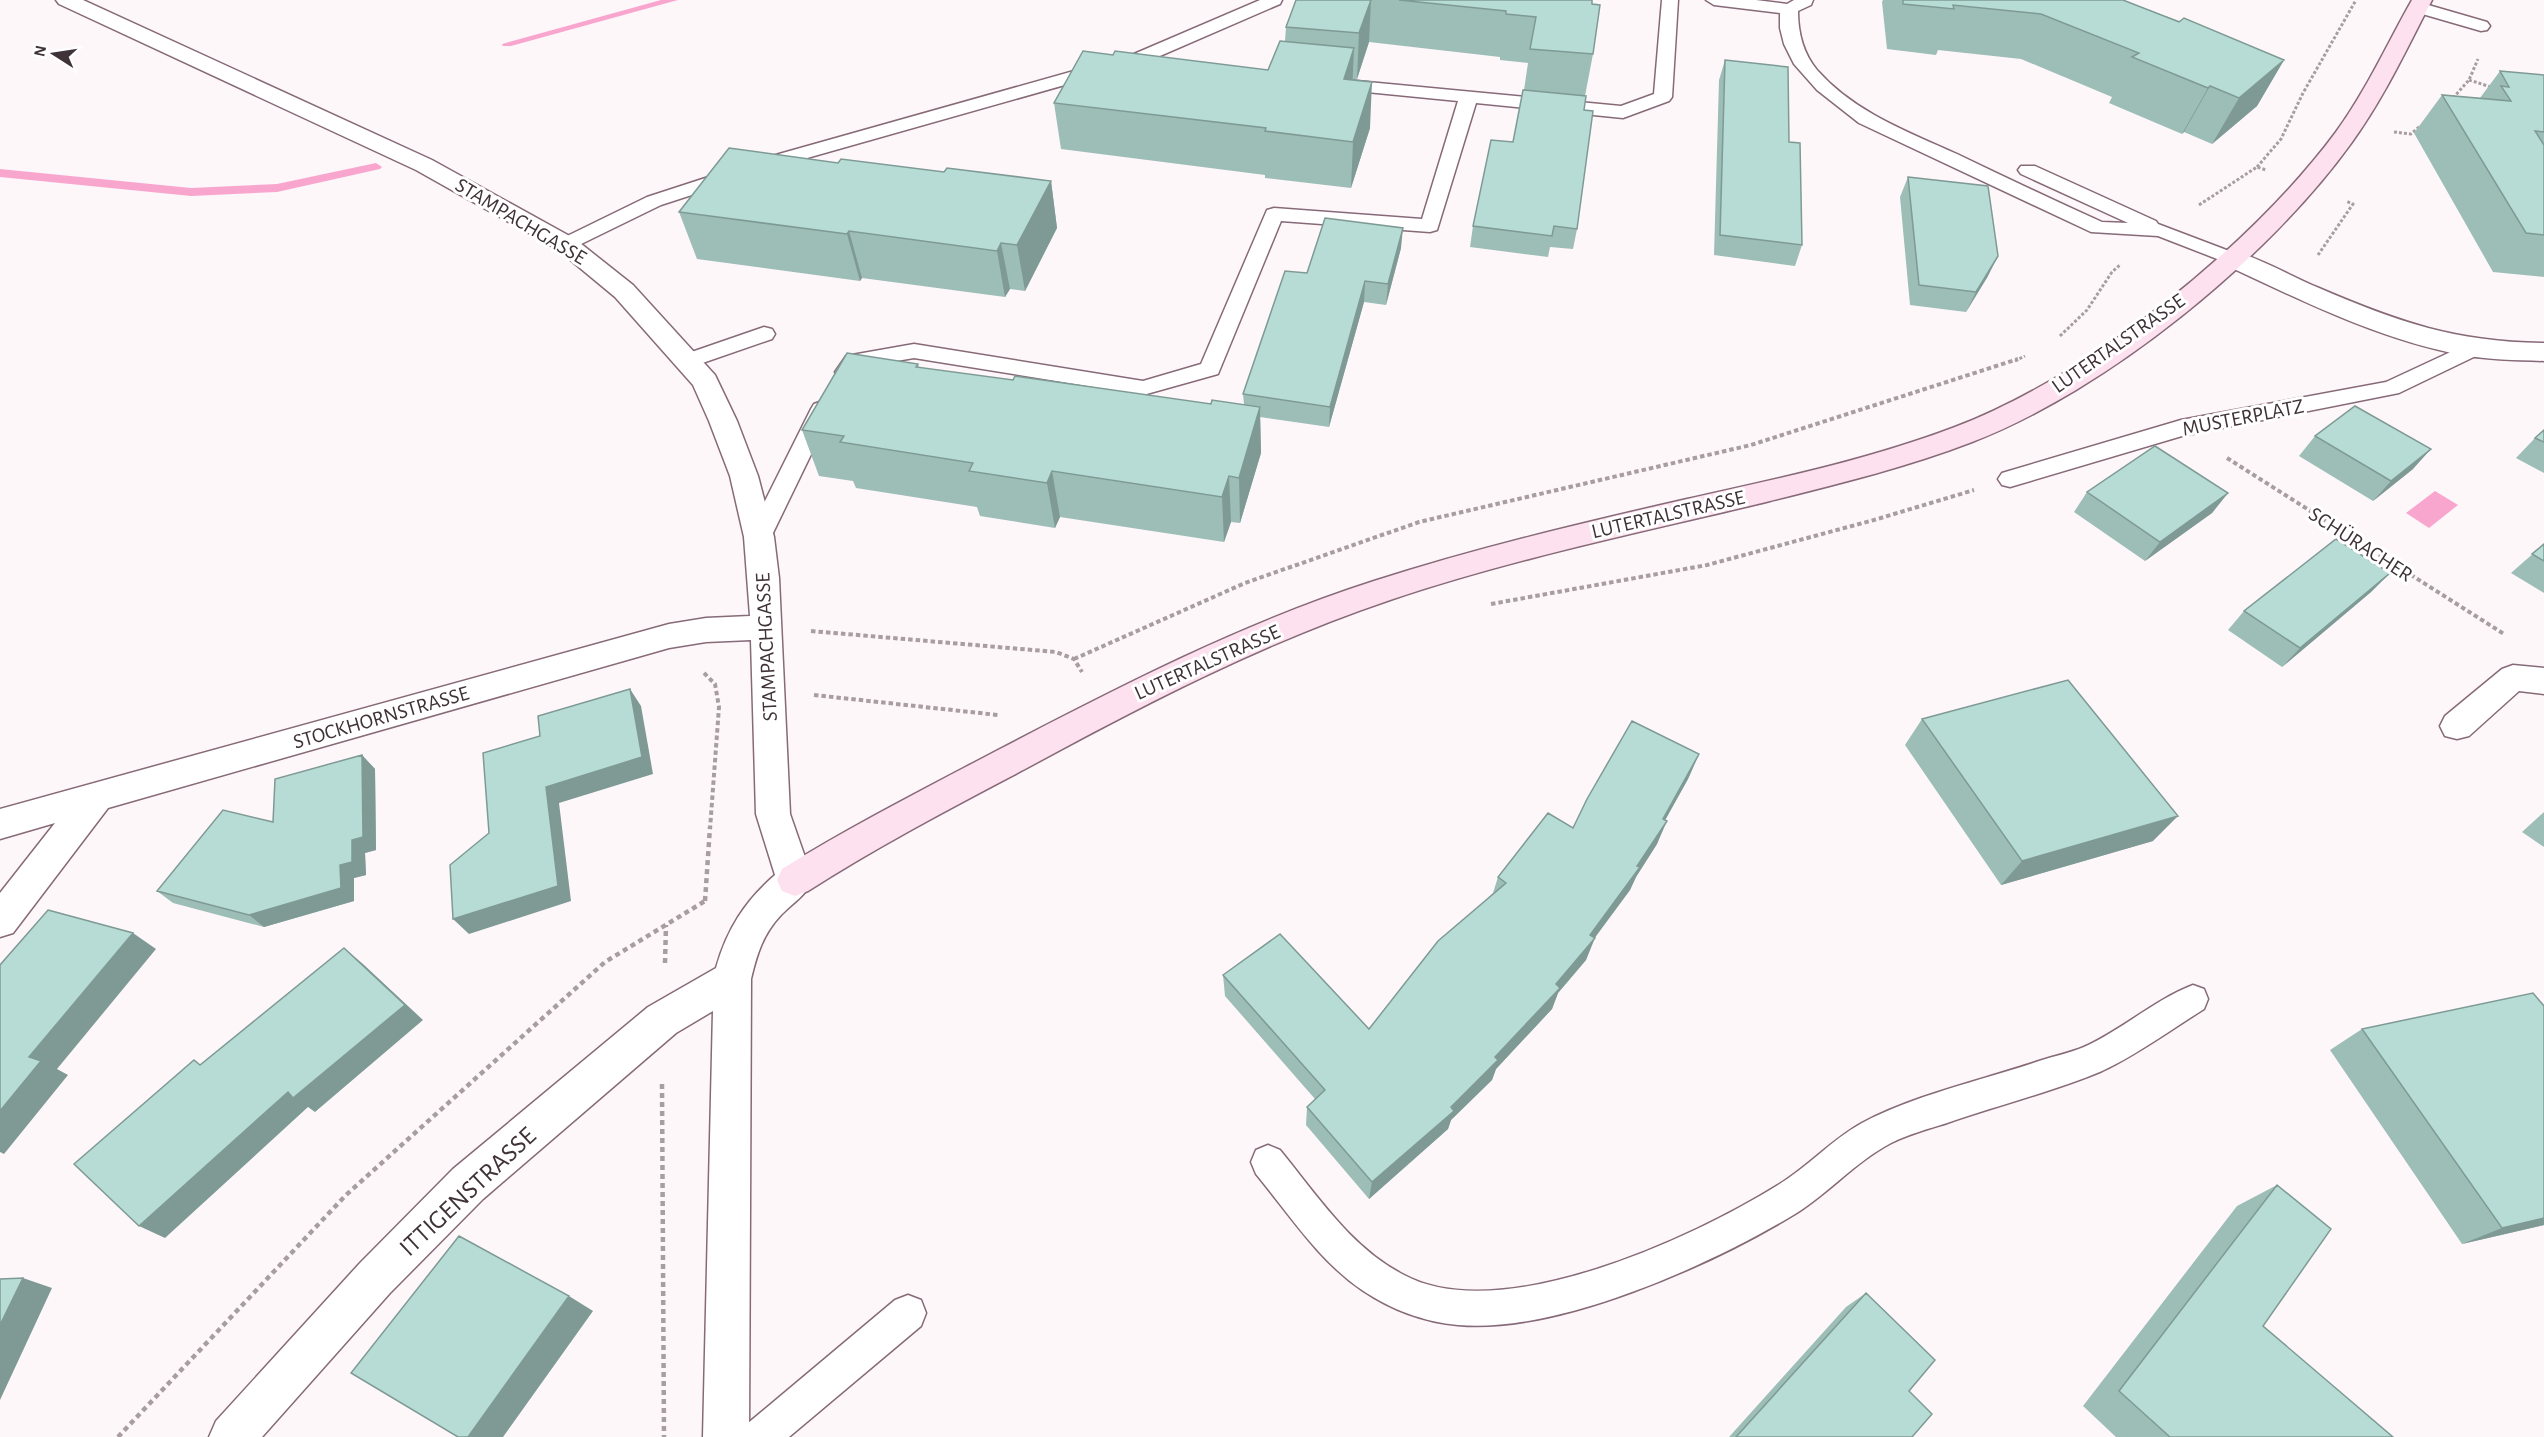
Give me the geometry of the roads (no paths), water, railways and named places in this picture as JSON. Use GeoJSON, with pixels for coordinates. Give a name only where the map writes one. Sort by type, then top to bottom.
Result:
{"type":"FeatureCollection","features":[{"type":"Feature","properties":{"kind":"street","name":"STAMPACHGASSE"},"geometry":{"type":"LineString","coordinates":[[66,0],[424,165],[566,244],[624,291],[705,381],[744,476],[759,537],[764,578],[773,814],[795,879]]}},
{"type":"Feature","properties":{"kind":"street","name":"LUTERTALSTRASSE"},"geometry":{"type":"LineString","coordinates":[[795,879],[904,815],[1077,723],[1207,659],[1372,594],[1454,567],[1527,548],[1830,476],[1903,455],[2000,419],[2115,350],[2159,319],[2270,222],[2305,185],[2349,128],[2365,104],[2420,4]]}},
{"type":"Feature","properties":{"kind":"street","name":"MUSTERPLATZ"},"geometry":{"type":"LineString","coordinates":[[2230,258],[2392,328],[2444,344],[2472,349],[2544,352]]}},
{"type":"Feature","properties":{"kind":"street","name":"STOCKHORNSTRASSE"},"geometry":{"type":"LineString","coordinates":[[0,824],[669,636],[706,630],[765,627]]}},
{"type":"Feature","properties":{"kind":"street"},"geometry":{"type":"LineString","coordinates":[[2457,726],[2512,678],[2544,681]]}},
{"type":"Feature","properties":{"kind":"street"},"geometry":{"type":"LineString","coordinates":[[0,921],[97,796]]}},
{"type":"Feature","properties":{"kind":"street"},"geometry":{"type":"LineString","coordinates":[[726,1437],[732,979],[741,942],[751,923],[763,908],[795,879]]}},
{"type":"Feature","properties":{"kind":"street","name":"ITTIGENSTRASSE"},"geometry":{"type":"LineString","coordinates":[[232,1437],[375,1278],[468,1184],[662,1020],[732,979]]}},
{"type":"Feature","properties":{"kind":"lane"},"geometry":{"type":"LineString","coordinates":[[566,244],[654,201],[786,158],[1140,58],[1274,0]]}},
{"type":"Feature","properties":{"kind":"lane"},"geometry":{"type":"LineString","coordinates":[[1315,82],[1623,112],[1663,97],[1670,0]]}},
{"type":"Feature","properties":{"kind":"lane"},"geometry":{"type":"LineString","coordinates":[[1714,0],[1797,4],[1787,22],[1790,36],[1804,66],[1833,96],[1866,119],[2098,228],[2161,230]]}},
{"type":"Feature","properties":{"kind":"lane"},"geometry":{"type":"LineString","coordinates":[[2420,4],[2481,26]]}},
{"type":"Feature","properties":{"kind":"lane"},"geometry":{"type":"LineString","coordinates":[[759,537],[821,410],[854,361],[914,351],[1143,388],[1210,369],[1274,214],[1430,226],[1469,96]]}},
{"type":"Feature","properties":{"kind":"lane"},"geometry":{"type":"LineString","coordinates":[[2028,170],[2161,230],[2230,258]]}},
{"type":"Feature","properties":{"kind":"lane"},"geometry":{"type":"LineString","coordinates":[[688,362],[764,334]]}},
{"type":"Feature","properties":{"kind":"lane","name":"MUSTERPLATZ"},"geometry":{"type":"LineString","coordinates":[[2010,479],[2181,428],[2391,388],[2472,349]]}},
{"type":"Feature","properties":{"kind":"lane"},"geometry":{"type":"LineString","coordinates":[[1268,1162],[1350,1257],[1392,1289],[1423,1302],[1470,1308],[1510,1306],[1605,1284],[1692,1252],[1754,1220],[1796,1194],[1860,1143],[1884,1130],[2093,1059],[2193,999]]}},
{"type":"Feature","properties":{"kind":"lane"},"geometry":{"type":"LineString","coordinates":[[760,1437],[908,1313]]}},
{"type":"Feature","properties":{"kind":"waterway"},"geometry":{"type":"LineString","coordinates":[[507,44],[673,0]]}},
{"type":"Feature","properties":{"kind":"waterway"},"geometry":{"type":"LineString","coordinates":[[0,173],[191,192],[277,188],[376,167]]}}]}
